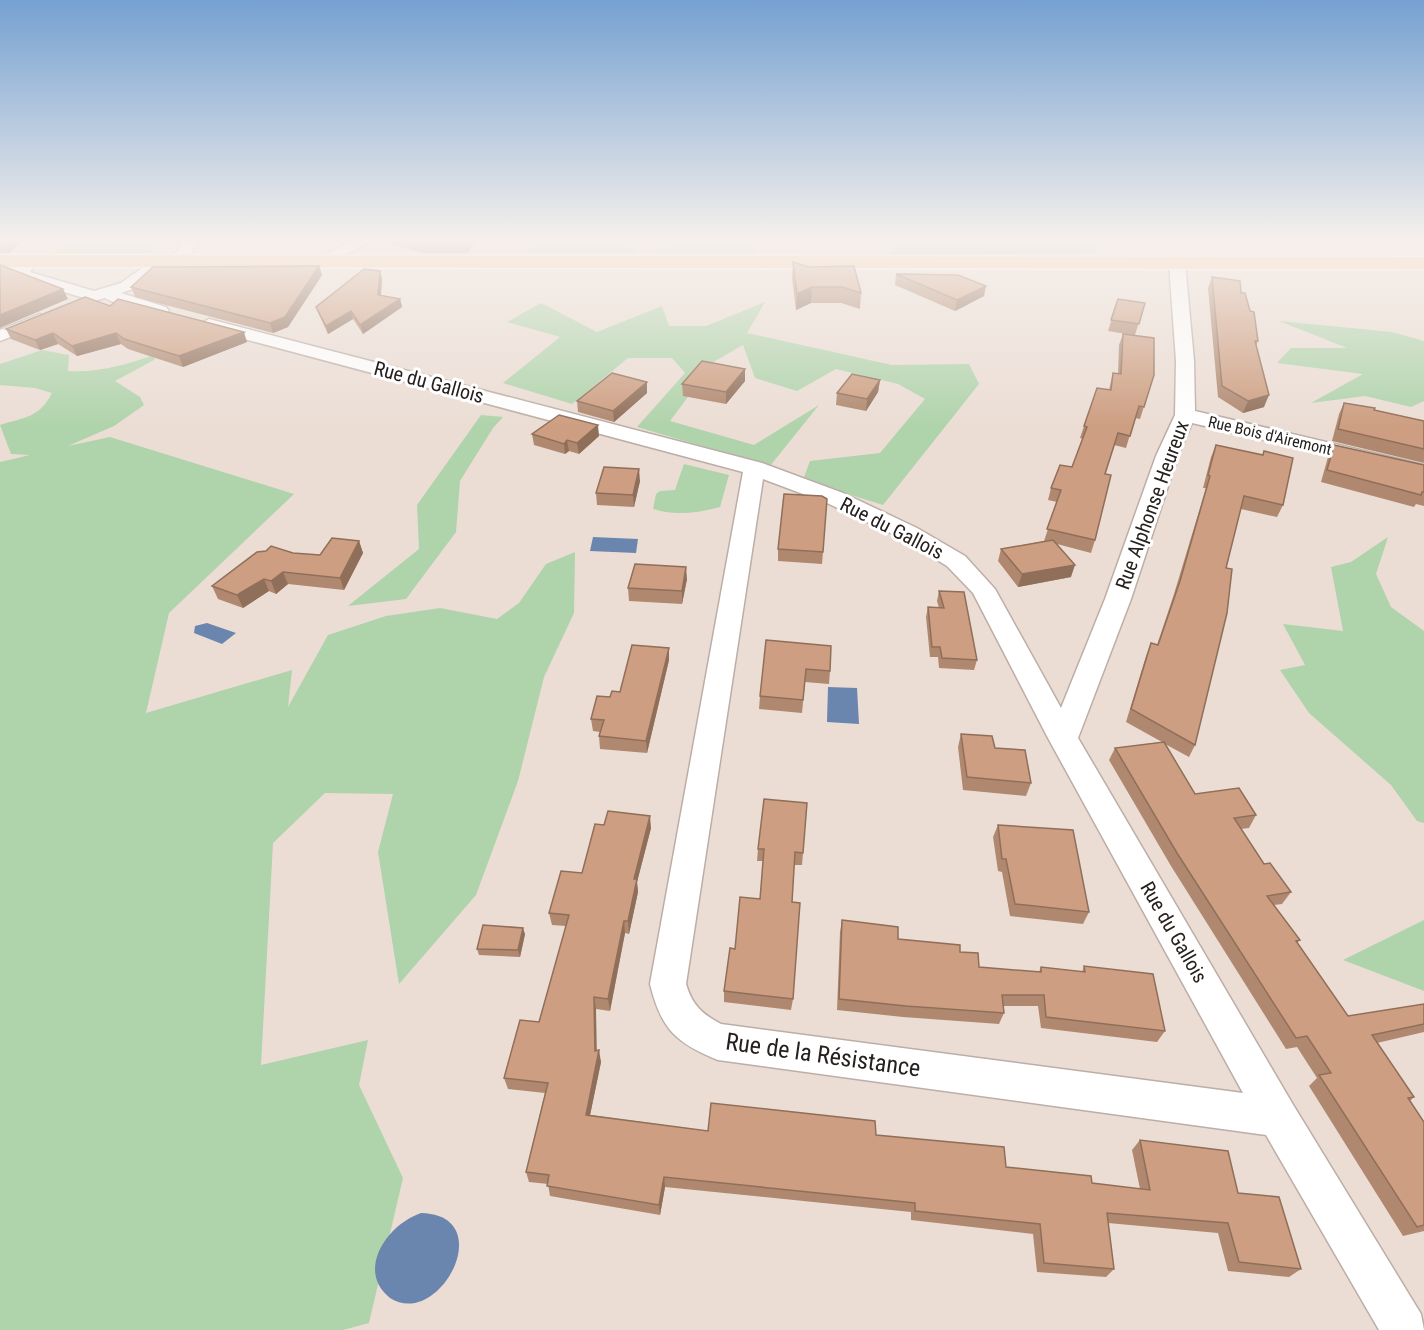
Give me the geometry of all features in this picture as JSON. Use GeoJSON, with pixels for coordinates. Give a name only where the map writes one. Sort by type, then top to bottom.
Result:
{"type":"FeatureCollection","features":[{"type":"Feature","properties":{"kind":"street"},"geometry":{"type":"LineString","coordinates":[[73,305],[78,303]]}},
{"type":"Feature","properties":{"kind":"street","name":"Rue du Gallois"},"geometry":{"type":"LineString","coordinates":[[129,303],[754,468],[835,498],[909,533],[956,561],[984,589],[1063,738],[1278,1117],[1405,1330]]}},
{"type":"Feature","properties":{"kind":"street","name":"Rue Alphonse Heureux"},"geometry":{"type":"LineString","coordinates":[[1063,738],[1118,599],[1167,456],[1185,415],[1185,361],[1180,303]]}},
{"type":"Feature","properties":{"kind":"street"},"geometry":{"type":"LineString","coordinates":[[0,336],[52,314]]}},
{"type":"Feature","properties":{"kind":"street","name":"Rue Bois d'Airemont"},"geometry":{"type":"LineString","coordinates":[[1185,415],[1424,471]]}},
{"type":"Feature","properties":{"kind":"street","name":"Rue de la Résistance"},"geometry":{"type":"LineString","coordinates":[[754,468],[668,984],[674,1011],[691,1029],[718,1042],[1278,1117]]}},
{"type":"Feature","properties":{"kind":"green space"},"geometry":{"type":"Polygon","coordinates":[[[541,303],[597,332],[662,306],[669,326],[706,326],[764,303],[747,333],[892,365],[969,364],[979,384],[883,505],[803,480],[810,461],[880,453],[925,399],[898,384],[836,369],[797,391],[755,378],[743,345],[715,361],[670,421],[754,445],[819,405],[770,466],[637,427],[685,373],[672,358],[628,358],[572,404],[503,383],[560,337],[507,322],[541,303]]]}},
{"type":"Feature","properties":{"kind":"green space"},"geometry":{"type":"Polygon","coordinates":[[[1279,321],[1392,332],[1424,341],[1424,401],[1411,407],[1365,396],[1311,403],[1363,374],[1277,363],[1291,348],[1347,348],[1279,321]]]}},
{"type":"Feature","properties":{"kind":"green space"},"geometry":{"type":"Polygon","coordinates":[[[42,350],[69,355],[68,371],[91,371],[113,367],[157,354],[154,360],[115,381],[140,397],[144,405],[114,426],[68,446],[110,437],[294,494],[169,613],[146,713],[292,670],[288,707],[328,635],[386,616],[440,608],[497,619],[519,603],[546,564],[575,552],[574,613],[544,677],[518,781],[476,895],[399,984],[378,852],[393,794],[325,793],[273,843],[261,1065],[368,1040],[359,1085],[403,1178],[369,1323],[343,1330],[0,1330],[0,462],[30,455],[11,454],[0,425],[36,412],[52,393],[35,388],[0,385],[0,364],[42,350]]]}},
{"type":"Feature","properties":{"kind":"green space"},"geometry":{"type":"Polygon","coordinates":[[[481,415],[503,417],[493,428],[460,481],[456,532],[406,599],[348,606],[419,549],[417,505],[481,415]]]}},
{"type":"Feature","properties":{"kind":"green space"},"geometry":{"type":"Polygon","coordinates":[[[684,464],[729,475],[720,507],[686,513],[653,509],[656,494],[660,491],[675,490],[684,464]]]}},
{"type":"Feature","properties":{"kind":"green space"},"geometry":{"type":"Polygon","coordinates":[[[1388,537],[1376,574],[1391,607],[1424,631],[1424,823],[1417,821],[1391,785],[1309,713],[1280,670],[1305,665],[1283,624],[1343,631],[1331,567],[1351,562],[1388,537]]]}},
{"type":"Feature","properties":{"kind":"green space"},"geometry":{"type":"Polygon","coordinates":[[[1424,920],[1424,991],[1343,960],[1424,920]]]}},
{"type":"Feature","properties":{"kind":"water"},"geometry":{"type":"Polygon","coordinates":[[[593,537],[638,539],[636,553],[590,551],[593,537]]]}},
{"type":"Feature","properties":{"kind":"water"},"geometry":{"type":"Polygon","coordinates":[[[207,623],[236,633],[222,644],[194,633],[195,626],[207,623]]]}},
{"type":"Feature","properties":{"kind":"water"},"geometry":{"type":"Polygon","coordinates":[[[828,687],[857,688],[859,724],[827,722],[828,687]]]}},
{"type":"Feature","properties":{"kind":"water"},"geometry":{"type":"Polygon","coordinates":[[[421,1213],[444,1219],[456,1232],[459,1249],[454,1268],[442,1286],[427,1298],[409,1304],[390,1298],[380,1287],[375,1274],[376,1262],[387,1237],[397,1227],[421,1213]]]}},
{"type":"Feature","properties":{"kind":"building"},"geometry":{"type":"Polygon","coordinates":[[[0,303],[29,303],[0,315],[0,303]]]}},
{"type":"Feature","properties":{"kind":"building"},"geometry":{"type":"Polygon","coordinates":[[[70,303],[102,303],[110,306],[113,303],[134,303],[244,332],[179,356],[124,339],[116,333],[72,346],[53,333],[35,340],[6,329],[70,303]]]}},
{"type":"Feature","properties":{"kind":"building"},"geometry":{"type":"Polygon","coordinates":[[[193,303],[294,303],[285,317],[270,323],[193,303]]]}},
{"type":"Feature","properties":{"kind":"building"},"geometry":{"type":"Polygon","coordinates":[[[321,303],[394,303],[360,325],[351,311],[326,326],[316,307],[321,303]]]}},
{"type":"Feature","properties":{"kind":"building"},"geometry":{"type":"Polygon","coordinates":[[[1117,303],[1145,303],[1139,324],[1111,320],[1117,303]]]}},
{"type":"Feature","properties":{"kind":"building"},"geometry":{"type":"Polygon","coordinates":[[[1214,303],[1248,303],[1250,311],[1254,312],[1258,341],[1255,341],[1269,395],[1248,401],[1222,386],[1214,303]]]}},
{"type":"Feature","properties":{"kind":"building"},"geometry":{"type":"Polygon","coordinates":[[[1123,334],[1154,338],[1154,375],[1144,407],[1139,406],[1130,436],[1118,433],[1105,474],[1111,475],[1095,540],[1047,529],[1061,490],[1051,488],[1060,465],[1072,467],[1087,427],[1084,426],[1097,388],[1111,390],[1113,373],[1121,374],[1123,334]]]}},
{"type":"Feature","properties":{"kind":"building"},"geometry":{"type":"Polygon","coordinates":[[[702,361],[745,369],[726,392],[682,384],[702,361]]]}},
{"type":"Feature","properties":{"kind":"building"},"geometry":{"type":"Polygon","coordinates":[[[612,373],[647,382],[613,411],[577,401],[612,373]]]}},
{"type":"Feature","properties":{"kind":"building"},"geometry":{"type":"Polygon","coordinates":[[[852,374],[880,380],[867,399],[837,393],[852,374]]]}},
{"type":"Feature","properties":{"kind":"building"},"geometry":{"type":"Polygon","coordinates":[[[1344,403],[1375,408],[1374,410],[1424,421],[1424,449],[1338,429],[1344,403]]]}},
{"type":"Feature","properties":{"kind":"building"},"geometry":{"type":"Polygon","coordinates":[[[559,415],[598,425],[577,443],[567,440],[564,444],[532,434],[559,415]]]}},
{"type":"Feature","properties":{"kind":"building"},"geometry":{"type":"Polygon","coordinates":[[[1216,445],[1263,455],[1264,451],[1293,458],[1283,505],[1244,496],[1226,568],[1232,569],[1227,613],[1195,745],[1131,709],[1151,643],[1158,645],[1180,581],[1210,476],[1208,475],[1216,445]]]}},
{"type":"Feature","properties":{"kind":"building"},"geometry":{"type":"Polygon","coordinates":[[[1334,445],[1424,465],[1424,492],[1421,495],[1327,470],[1334,445]]]}},
{"type":"Feature","properties":{"kind":"building"},"geometry":{"type":"Polygon","coordinates":[[[604,467],[639,469],[633,495],[596,493],[604,467]]]}},
{"type":"Feature","properties":{"kind":"building"},"geometry":{"type":"Polygon","coordinates":[[[784,494],[822,496],[827,499],[823,552],[778,549],[784,494]]]}},
{"type":"Feature","properties":{"kind":"building"},"geometry":{"type":"Polygon","coordinates":[[[332,538],[359,541],[340,578],[283,572],[271,581],[264,579],[237,595],[212,586],[257,552],[266,551],[271,546],[293,553],[320,555],[332,538]]]}},
{"type":"Feature","properties":{"kind":"building"},"geometry":{"type":"Polygon","coordinates":[[[1053,540],[1075,565],[1022,574],[1001,549],[1053,540]]]}},
{"type":"Feature","properties":{"kind":"building"},"geometry":{"type":"Polygon","coordinates":[[[635,564],[686,567],[682,591],[628,588],[635,564]]]}},
{"type":"Feature","properties":{"kind":"building"},"geometry":{"type":"Polygon","coordinates":[[[939,591],[964,592],[977,660],[942,658],[940,647],[932,647],[928,607],[944,608],[939,591]]]}},
{"type":"Feature","properties":{"kind":"building"},"geometry":{"type":"Polygon","coordinates":[[[766,640],[831,646],[830,671],[806,669],[803,700],[760,696],[766,640]]]}},
{"type":"Feature","properties":{"kind":"building"},"geometry":{"type":"Polygon","coordinates":[[[632,645],[669,648],[646,741],[599,736],[604,720],[591,719],[597,696],[610,697],[612,691],[620,692],[632,645]]]}},
{"type":"Feature","properties":{"kind":"building"},"geometry":{"type":"Polygon","coordinates":[[[961,734],[992,736],[995,748],[1025,750],[1031,783],[967,777],[961,734]]]}},
{"type":"Feature","properties":{"kind":"building"},"geometry":{"type":"Polygon","coordinates":[[[1164,742],[1195,794],[1239,788],[1256,815],[1234,818],[1264,864],[1270,863],[1291,892],[1267,896],[1300,940],[1296,941],[1348,1016],[1424,1004],[1424,1024],[1372,1035],[1414,1097],[1408,1098],[1424,1122],[1424,1225],[1417,1227],[1319,1075],[1331,1073],[1307,1036],[1296,1038],[1177,853],[1115,748],[1164,742]]]}},
{"type":"Feature","properties":{"kind":"building"},"geometry":{"type":"Polygon","coordinates":[[[764,799],[807,803],[803,853],[795,852],[792,902],[800,903],[793,999],[724,991],[730,948],[735,949],[740,897],[760,899],[764,849],[758,849],[764,799]]]}},
{"type":"Feature","properties":{"kind":"building"},"geometry":{"type":"Polygon","coordinates":[[[608,811],[650,816],[634,879],[637,879],[628,921],[624,921],[608,999],[594,997],[595,1051],[599,1050],[586,1115],[708,1131],[711,1103],[875,1121],[876,1135],[1004,1147],[1006,1167],[1091,1176],[1092,1183],[1150,1190],[1140,1140],[1228,1151],[1238,1193],[1279,1197],[1301,1269],[1239,1262],[1228,1223],[1107,1213],[1114,1269],[1044,1263],[1040,1224],[915,1211],[915,1203],[664,1177],[659,1205],[547,1186],[549,1175],[526,1172],[548,1083],[504,1078],[520,1020],[539,1022],[569,915],[549,913],[561,871],[582,873],[595,824],[604,825],[608,811]]]}},
{"type":"Feature","properties":{"kind":"building"},"geometry":{"type":"Polygon","coordinates":[[[998,825],[1073,830],[1089,912],[1015,904],[1006,859],[1002,859],[998,825]]]}},
{"type":"Feature","properties":{"kind":"building"},"geometry":{"type":"Polygon","coordinates":[[[842,920],[898,927],[898,939],[960,945],[960,952],[978,953],[979,967],[1041,972],[1041,967],[1085,972],[1084,966],[1153,974],[1165,1031],[1046,1017],[1044,995],[1002,995],[1004,1013],[839,999],[842,920]]]}},
{"type":"Feature","properties":{"kind":"building"},"geometry":{"type":"Polygon","coordinates":[[[483,925],[523,928],[518,950],[477,949],[483,925]]]}}]}
